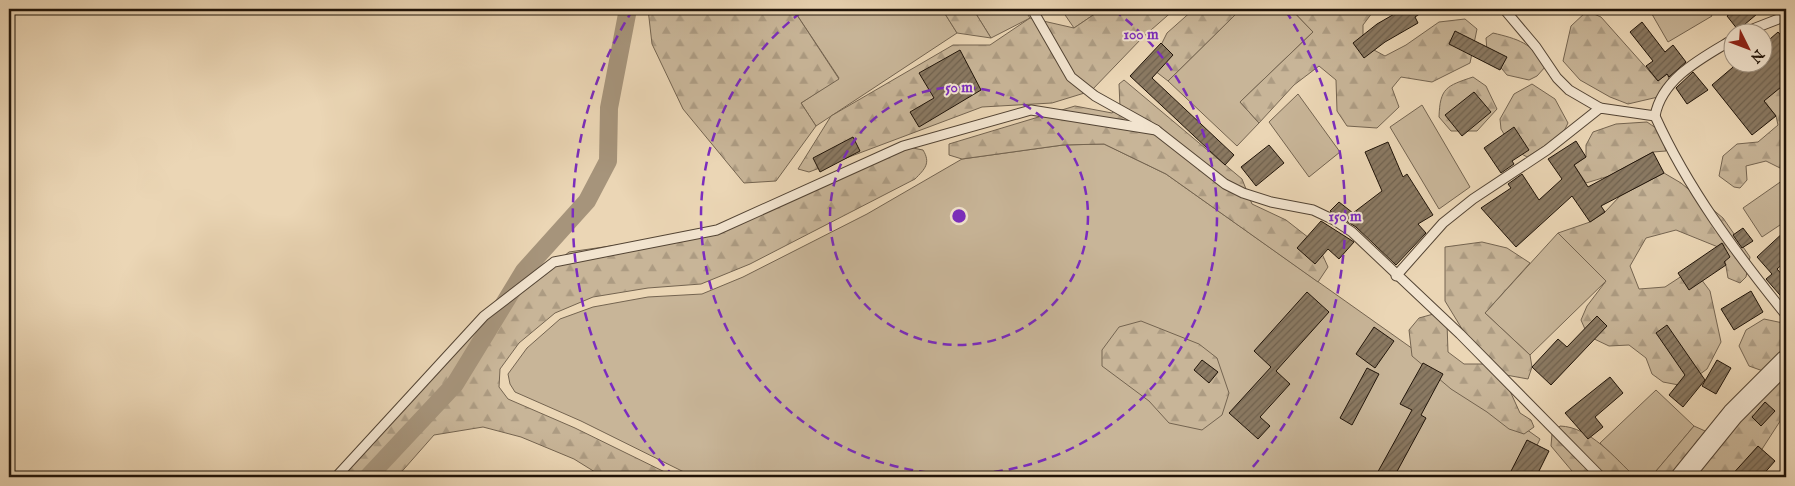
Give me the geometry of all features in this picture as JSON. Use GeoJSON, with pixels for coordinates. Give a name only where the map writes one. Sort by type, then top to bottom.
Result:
{"type":"FeatureCollection","features":[{"type":"Feature","properties":{"kind":"street"},"geometry":{"type":"LineString","coordinates":[[1682,477],[1733,414],[1786,361]]}},
{"type":"Feature","properties":{"kind":"lane"},"geometry":{"type":"LineString","coordinates":[[1032,9],[1071,77],[1095,96],[1156,130],[1225,184],[1243,193],[1270,202],[1313,210],[1334,220],[1352,232],[1396,276],[1460,334],[1601,477]]}},
{"type":"Feature","properties":{"kind":"lane"},"geometry":{"type":"LineString","coordinates":[[1504,9],[1536,47],[1557,78],[1569,90],[1600,108],[1655,116]]}},
{"type":"Feature","properties":{"kind":"lane"},"geometry":{"type":"LineString","coordinates":[[1771,22],[1786,16]]}},
{"type":"Feature","properties":{"kind":"lane"},"geometry":{"type":"LineString","coordinates":[[1722,46],[1704,56],[1673,83],[1660,99],[1655,116],[1672,154],[1722,232],[1786,315]]}},
{"type":"Feature","properties":{"kind":"lane"},"geometry":{"type":"LineString","coordinates":[[1396,276],[1443,223],[1473,199],[1547,150],[1600,108]]}},
{"type":"Feature","properties":{"kind":"lane"},"geometry":{"type":"LineString","coordinates":[[336,477],[484,316],[554,262],[717,230],[903,146],[1031,110],[1156,130]]}},
{"type":"Feature","properties":{"kind":"green space"},"geometry":{"type":"Polygon","coordinates":[[[648,9],[793,9],[839,79],[801,103],[816,126],[776,181],[744,183],[683,109],[652,44],[648,9]]]}},
{"type":"Feature","properties":{"kind":"green space"},"geometry":{"type":"Polygon","coordinates":[[[793,9],[942,9],[957,33],[816,126],[801,103],[839,78],[793,9]]]}},
{"type":"Feature","properties":{"kind":"green space"},"geometry":{"type":"Polygon","coordinates":[[[942,9],[973,9],[991,38],[957,33],[942,9]]]}},
{"type":"Feature","properties":{"kind":"green space"},"geometry":{"type":"Polygon","coordinates":[[[973,9],[1024,9],[1030,18],[991,38],[973,9]]]}},
{"type":"Feature","properties":{"kind":"green space"},"geometry":{"type":"Polygon","coordinates":[[[1061,9],[1102,9],[1074,28],[1061,9]]]}},
{"type":"Feature","properties":{"kind":"green space"},"geometry":{"type":"Polygon","coordinates":[[[1102,9],[1175,9],[1143,37],[1091,91],[1052,103],[982,107],[809,172],[798,169],[831,116],[953,45],[990,45],[1030,18],[1074,28],[1102,9]]]}},
{"type":"Feature","properties":{"kind":"green space"},"geometry":{"type":"Polygon","coordinates":[[[1194,9],[1241,9],[1168,81],[1150,67],[1167,33],[1194,9]]]}},
{"type":"Feature","properties":{"kind":"green space"},"geometry":{"type":"Polygon","coordinates":[[[1241,9],[1291,9],[1313,32],[1240,102],[1259,123],[1237,146],[1168,81],[1241,9]]]}},
{"type":"Feature","properties":{"kind":"green space"},"geometry":{"type":"Polygon","coordinates":[[[1291,9],[1375,9],[1363,25],[1363,44],[1385,56],[1406,45],[1439,22],[1465,19],[1477,29],[1470,63],[1432,82],[1401,77],[1392,88],[1399,107],[1377,128],[1347,126],[1337,111],[1336,80],[1319,66],[1294,85],[1259,123],[1240,102],[1313,32],[1291,9]]]}},
{"type":"Feature","properties":{"kind":"green space"},"geometry":{"type":"Polygon","coordinates":[[[1649,9],[1708,9],[1712,16],[1668,42],[1649,9]]]}},
{"type":"Feature","properties":{"kind":"green space"},"geometry":{"type":"Polygon","coordinates":[[[1587,11],[1601,17],[1658,81],[1668,73],[1669,83],[1658,97],[1628,104],[1610,97],[1580,80],[1563,61],[1571,26],[1587,11]]]}},
{"type":"Feature","properties":{"kind":"green space"},"geometry":{"type":"Polygon","coordinates":[[[1493,33],[1524,43],[1541,58],[1546,66],[1537,76],[1529,80],[1507,75],[1487,51],[1486,38],[1493,33]]]}},
{"type":"Feature","properties":{"kind":"green space"},"geometry":{"type":"Polygon","coordinates":[[[1758,72],[1766,72],[1780,88],[1786,104],[1786,171],[1766,161],[1746,166],[1747,180],[1740,188],[1734,187],[1719,176],[1723,156],[1737,144],[1758,142],[1778,125],[1776,116],[1759,95],[1758,72]]]}},
{"type":"Feature","properties":{"kind":"green space"},"geometry":{"type":"Polygon","coordinates":[[[1473,77],[1486,86],[1497,109],[1477,131],[1451,131],[1439,117],[1443,94],[1456,83],[1473,77]]]}},
{"type":"Feature","properties":{"kind":"green space"},"geometry":{"type":"Polygon","coordinates":[[[1124,80],[1242,179],[1252,204],[1286,220],[1318,245],[1328,267],[1318,282],[1166,174],[1104,144],[1063,145],[962,159],[949,155],[949,144],[1075,106],[1112,113],[1120,107],[1119,84],[1124,80]]]}},
{"type":"Feature","properties":{"kind":"green space"},"geometry":{"type":"Polygon","coordinates":[[[1532,84],[1555,99],[1568,123],[1562,135],[1527,157],[1513,149],[1501,129],[1500,119],[1514,94],[1532,84]]]}},
{"type":"Feature","properties":{"kind":"green space"},"geometry":{"type":"Polygon","coordinates":[[[1298,94],[1340,152],[1309,177],[1269,122],[1298,94]]]}},
{"type":"Feature","properties":{"kind":"green space"},"geometry":{"type":"Polygon","coordinates":[[[1422,105],[1470,187],[1439,209],[1390,127],[1422,105]]]}},
{"type":"Feature","properties":{"kind":"green space"},"geometry":{"type":"Polygon","coordinates":[[[1647,122],[1659,130],[1666,151],[1653,152],[1609,176],[1586,183],[1574,165],[1586,157],[1586,145],[1593,132],[1616,124],[1647,122]]]}},
{"type":"Feature","properties":{"kind":"green space"},"geometry":{"type":"Polygon","coordinates":[[[1104,144],[1166,174],[1540,439],[1524,472],[1529,477],[694,477],[581,421],[515,392],[510,384],[508,374],[527,348],[560,319],[593,307],[648,297],[702,294],[743,277],[867,214],[962,159],[1063,145],[1104,144]]]}},
{"type":"Feature","properties":{"kind":"green space"},"geometry":{"type":"Polygon","coordinates":[[[908,147],[923,150],[927,159],[926,166],[915,179],[750,264],[701,284],[648,288],[593,297],[555,313],[519,343],[500,369],[499,387],[508,399],[575,428],[675,477],[603,477],[574,459],[521,437],[483,427],[434,435],[397,477],[341,477],[487,318],[569,252],[721,230],[908,147]]]}},
{"type":"Feature","properties":{"kind":"green space"},"geometry":{"type":"Polygon","coordinates":[[[1664,173],[1681,183],[1723,218],[1750,257],[1746,277],[1740,283],[1728,278],[1723,249],[1676,230],[1646,238],[1630,266],[1639,289],[1665,287],[1688,272],[1698,275],[1710,291],[1721,342],[1707,369],[1684,386],[1663,382],[1652,374],[1646,358],[1629,345],[1609,346],[1588,336],[1581,320],[1587,306],[1606,281],[1558,233],[1590,222],[1605,212],[1620,196],[1664,173]]]}},
{"type":"Feature","properties":{"kind":"green space"},"geometry":{"type":"Polygon","coordinates":[[[1786,178],[1786,221],[1762,237],[1743,208],[1786,178]]]}},
{"type":"Feature","properties":{"kind":"green space"},"geometry":{"type":"Polygon","coordinates":[[[1558,233],[1606,281],[1530,355],[1485,313],[1558,233]]]}},
{"type":"Feature","properties":{"kind":"green space"},"geometry":{"type":"Polygon","coordinates":[[[1482,242],[1507,248],[1530,263],[1485,313],[1530,355],[1532,367],[1528,379],[1506,375],[1473,347],[1445,301],[1445,247],[1482,242]]]}},
{"type":"Feature","properties":{"kind":"green space"},"geometry":{"type":"Polygon","coordinates":[[[1437,313],[1447,323],[1448,352],[1464,364],[1485,364],[1505,380],[1520,413],[1531,420],[1534,427],[1524,434],[1509,429],[1487,412],[1451,389],[1412,356],[1409,330],[1419,318],[1437,313]]]}},
{"type":"Feature","properties":{"kind":"green space"},"geometry":{"type":"Polygon","coordinates":[[[1764,319],[1783,323],[1786,326],[1786,369],[1763,371],[1749,366],[1739,346],[1746,330],[1764,319]]]}},
{"type":"Feature","properties":{"kind":"green space"},"geometry":{"type":"Polygon","coordinates":[[[1141,321],[1199,344],[1217,358],[1229,393],[1222,415],[1202,430],[1169,423],[1149,401],[1102,366],[1102,350],[1119,327],[1141,321]]]}},
{"type":"Feature","properties":{"kind":"green space"},"geometry":{"type":"Polygon","coordinates":[[[1786,376],[1786,412],[1744,477],[1651,477],[1694,426],[1714,435],[1771,384],[1786,376]]]}},
{"type":"Feature","properties":{"kind":"green space"},"geometry":{"type":"Polygon","coordinates":[[[1656,390],[1694,426],[1651,477],[1635,477],[1600,443],[1656,390]]]}},
{"type":"Feature","properties":{"kind":"green space"},"geometry":{"type":"Polygon","coordinates":[[[1560,426],[1582,432],[1592,438],[1635,477],[1577,477],[1551,446],[1552,434],[1560,426]]]}},
{"type":"Feature","properties":{"kind":"building"},"geometry":{"type":"Polygon","coordinates":[[[1403,9],[1427,9],[1415,17],[1418,23],[1385,42],[1364,58],[1353,43],[1377,24],[1403,9]]]}},
{"type":"Feature","properties":{"kind":"building"},"geometry":{"type":"Polygon","coordinates":[[[1736,9],[1763,9],[1748,22],[1732,22],[1727,16],[1736,9]]]}},
{"type":"Feature","properties":{"kind":"building"},"geometry":{"type":"Polygon","coordinates":[[[1642,22],[1665,52],[1673,45],[1686,62],[1669,77],[1667,74],[1658,81],[1646,66],[1653,61],[1630,32],[1642,22]]]}},
{"type":"Feature","properties":{"kind":"building"},"geometry":{"type":"Polygon","coordinates":[[[1455,31],[1507,57],[1500,70],[1449,44],[1455,31]]]}},
{"type":"Feature","properties":{"kind":"building"},"geometry":{"type":"Polygon","coordinates":[[[1778,32],[1786,41],[1786,83],[1764,101],[1776,116],[1752,135],[1712,85],[1727,72],[1772,72],[1772,37],[1778,32]]]}},
{"type":"Feature","properties":{"kind":"building"},"geometry":{"type":"Polygon","coordinates":[[[1161,43],[1173,55],[1152,78],[1234,155],[1225,165],[1130,76],[1161,43]]]}},
{"type":"Feature","properties":{"kind":"building"},"geometry":{"type":"Polygon","coordinates":[[[960,50],[981,90],[919,127],[910,112],[934,98],[919,73],[960,50]]]}},
{"type":"Feature","properties":{"kind":"building"},"geometry":{"type":"Polygon","coordinates":[[[1693,72],[1708,90],[1687,104],[1676,88],[1693,72]]]}},
{"type":"Feature","properties":{"kind":"building"},"geometry":{"type":"Polygon","coordinates":[[[1474,92],[1491,112],[1462,136],[1445,115],[1474,92]]]}},
{"type":"Feature","properties":{"kind":"building"},"geometry":{"type":"Polygon","coordinates":[[[1514,127],[1529,150],[1512,161],[1514,164],[1501,173],[1484,148],[1514,127]]]}},
{"type":"Feature","properties":{"kind":"building"},"geometry":{"type":"Polygon","coordinates":[[[853,137],[860,151],[820,172],[813,158],[853,137]]]}},
{"type":"Feature","properties":{"kind":"building"},"geometry":{"type":"Polygon","coordinates":[[[1576,141],[1586,157],[1574,165],[1588,187],[1653,152],[1664,173],[1601,206],[1605,212],[1590,222],[1572,196],[1516,247],[1481,208],[1511,188],[1508,184],[1522,174],[1539,200],[1562,179],[1548,159],[1576,141]]]}},
{"type":"Feature","properties":{"kind":"building"},"geometry":{"type":"Polygon","coordinates":[[[1388,142],[1403,177],[1407,174],[1433,215],[1418,224],[1426,233],[1396,265],[1356,227],[1330,211],[1339,202],[1353,213],[1382,191],[1365,152],[1388,142]]]}},
{"type":"Feature","properties":{"kind":"building"},"geometry":{"type":"Polygon","coordinates":[[[1269,145],[1284,163],[1256,186],[1241,167],[1269,145]]]}},
{"type":"Feature","properties":{"kind":"building"},"geometry":{"type":"Polygon","coordinates":[[[1321,221],[1354,242],[1339,259],[1328,249],[1315,264],[1297,248],[1321,221]]]}},
{"type":"Feature","properties":{"kind":"building"},"geometry":{"type":"Polygon","coordinates":[[[1743,228],[1753,241],[1742,248],[1733,235],[1743,228]]]}},
{"type":"Feature","properties":{"kind":"building"},"geometry":{"type":"Polygon","coordinates":[[[1786,230],[1786,261],[1777,269],[1786,279],[1786,302],[1766,279],[1772,274],[1757,257],[1786,230]]]}},
{"type":"Feature","properties":{"kind":"building"},"geometry":{"type":"Polygon","coordinates":[[[1722,243],[1730,257],[1724,262],[1726,265],[1689,290],[1678,273],[1722,243]]]}},
{"type":"Feature","properties":{"kind":"building"},"geometry":{"type":"Polygon","coordinates":[[[1751,291],[1763,312],[1734,330],[1721,309],[1751,291]]]}},
{"type":"Feature","properties":{"kind":"building"},"geometry":{"type":"Polygon","coordinates":[[[1307,292],[1329,312],[1276,371],[1290,384],[1260,417],[1270,426],[1258,439],[1229,413],[1271,367],[1254,351],[1307,292]]]}},
{"type":"Feature","properties":{"kind":"building"},"geometry":{"type":"Polygon","coordinates":[[[1597,316],[1607,326],[1551,385],[1532,367],[1558,339],[1567,347],[1597,316]]]}},
{"type":"Feature","properties":{"kind":"building"},"geometry":{"type":"Polygon","coordinates":[[[1667,325],[1705,380],[1683,407],[1669,395],[1685,375],[1656,333],[1667,325]]]}},
{"type":"Feature","properties":{"kind":"building"},"geometry":{"type":"Polygon","coordinates":[[[1374,327],[1394,341],[1375,368],[1356,354],[1374,327]]]}},
{"type":"Feature","properties":{"kind":"building"},"geometry":{"type":"Polygon","coordinates":[[[1202,360],[1218,372],[1209,383],[1194,370],[1202,360]]]}},
{"type":"Feature","properties":{"kind":"building"},"geometry":{"type":"Polygon","coordinates":[[[1717,360],[1731,368],[1716,394],[1702,386],[1717,360]]]}},
{"type":"Feature","properties":{"kind":"building"},"geometry":{"type":"Polygon","coordinates":[[[1423,363],[1443,374],[1421,415],[1426,418],[1394,477],[1375,477],[1412,410],[1400,404],[1423,363]]]}},
{"type":"Feature","properties":{"kind":"building"},"geometry":{"type":"Polygon","coordinates":[[[1367,368],[1379,374],[1352,425],[1340,418],[1367,368]]]}},
{"type":"Feature","properties":{"kind":"building"},"geometry":{"type":"Polygon","coordinates":[[[1610,377],[1623,393],[1595,417],[1603,427],[1588,439],[1565,413],[1610,377]]]}},
{"type":"Feature","properties":{"kind":"building"},"geometry":{"type":"Polygon","coordinates":[[[1765,402],[1775,411],[1761,426],[1752,417],[1765,402]]]}},
{"type":"Feature","properties":{"kind":"building"},"geometry":{"type":"Polygon","coordinates":[[[1527,440],[1549,451],[1536,477],[1508,477],[1527,440]]]}},
{"type":"Feature","properties":{"kind":"building"},"geometry":{"type":"Polygon","coordinates":[[[1758,446],[1775,461],[1761,477],[1730,477],[1758,446]]]}},
{"type":"Feature","properties":{"kind":"waterway"},"geometry":{"type":"LineString","coordinates":[[368,477],[455,384],[524,271],[587,201],[608,161],[609,108],[628,9]]}}]}
